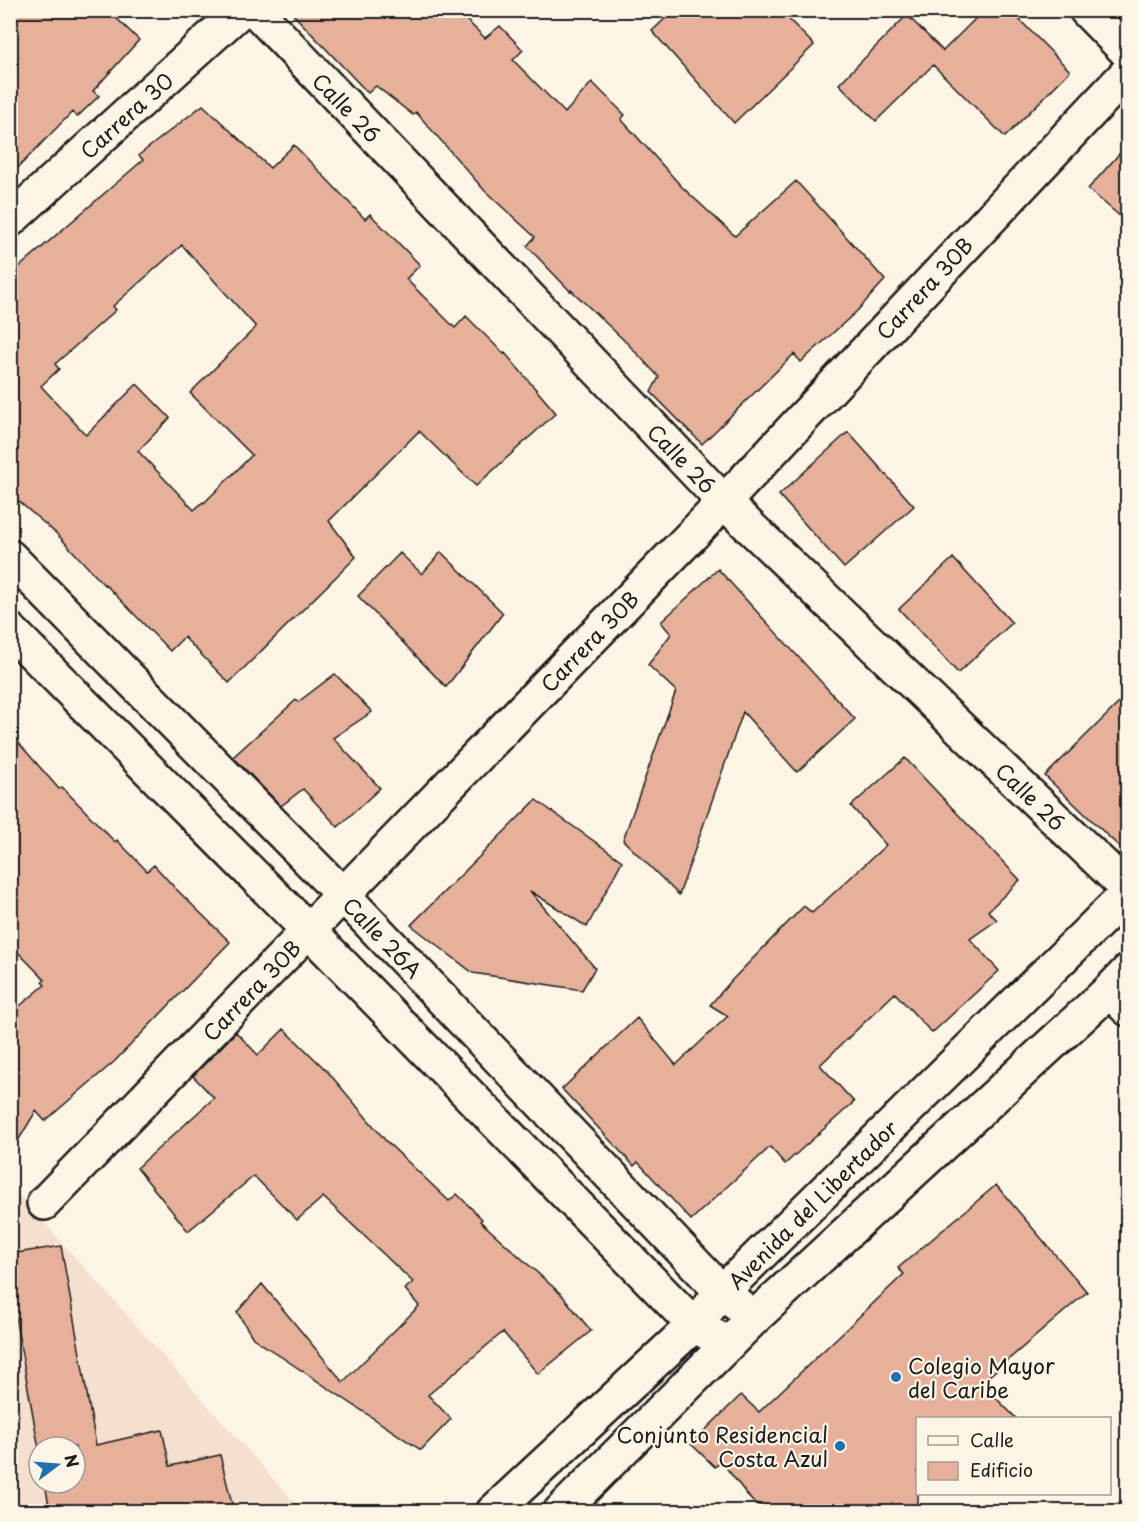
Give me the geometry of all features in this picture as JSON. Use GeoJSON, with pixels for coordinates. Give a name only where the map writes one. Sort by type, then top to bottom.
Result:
{"type":"FeatureCollection","features":[{"type":"Feature","properties":{"kind":"street","name":"Carrera 30"},"geometry":{"type":"LineString","coordinates":[[10,220],[241,10]]}},
{"type":"Feature","properties":{"kind":"street","name":"Calle 26"},"geometry":{"type":"LineString","coordinates":[[255,10],[724,502],[1128,889]]}},
{"type":"Feature","properties":{"kind":"street"},"geometry":{"type":"LineString","coordinates":[[1086,10],[1128,53]]}},
{"type":"Feature","properties":{"kind":"street","name":"Carrera 30B"},"geometry":{"type":"LineString","coordinates":[[44,1203],[724,502],[1128,72]]}},
{"type":"Feature","properties":{"kind":"street","name":"Calle 26A"},"geometry":{"type":"LineString","coordinates":[[10,557],[343,895],[722,1292],[754,1318]]}},
{"type":"Feature","properties":{"kind":"street"},"geometry":{"type":"LineString","coordinates":[[10,630],[309,931],[694,1325],[728,1344]]}},
{"type":"Feature","properties":{"kind":"street","name":"Avenida del Libertador"},"geometry":{"type":"LineString","coordinates":[[493,1512],[694,1325],[722,1292],[1128,894]]}},
{"type":"Feature","properties":{"kind":"street","name":"Avenida del Libertador"},"geometry":{"type":"LineString","coordinates":[[560,1512],[754,1318],[1122,990]]}},
{"type":"Feature","properties":{"kind":"shaded area"},"geometry":{"type":"Polygon","coordinates":[[[10,1186],[34,1211],[302,1511],[11,1511],[10,1186]]]}},
{"type":"Feature","properties":{"kind":"building"},"geometry":{"type":"Polygon","coordinates":[[[10,10],[108,10],[139,40],[93,91],[99,96],[77,117],[72,112],[10,176],[10,10]]]}},
{"type":"Feature","properties":{"kind":"building"},"geometry":{"type":"Polygon","coordinates":[[[289,10],[456,10],[485,38],[500,26],[523,50],[513,60],[565,113],[592,82],[625,115],[621,119],[682,187],[735,236],[796,181],[885,280],[857,311],[801,362],[794,354],[702,444],[651,392],[659,377],[527,246],[535,237],[485,191],[416,112],[413,115],[376,86],[368,93],[289,10]]]}},
{"type":"Feature","properties":{"kind":"building"},"geometry":{"type":"Polygon","coordinates":[[[674,10],[780,10],[814,45],[734,123],[652,31],[674,10]]]}},
{"type":"Feature","properties":{"kind":"building"},"geometry":{"type":"Polygon","coordinates":[[[984,10],[1010,10],[1070,71],[1005,137],[933,65],[876,121],[839,84],[907,15],[943,51],[984,10]]]}},
{"type":"Feature","properties":{"kind":"building"},"geometry":{"type":"Polygon","coordinates":[[[203,105],[270,168],[294,145],[365,219],[370,214],[420,265],[406,279],[455,328],[466,316],[505,353],[556,413],[476,486],[419,431],[329,521],[356,557],[229,683],[184,637],[170,651],[58,535],[10,494],[10,275],[143,160],[139,155],[203,105]],[[182,245],[113,306],[116,310],[55,364],[59,369],[41,386],[86,435],[137,384],[170,418],[138,451],[194,510],[204,503],[252,455],[190,393],[256,327],[182,245]]]}},
{"type":"Feature","properties":{"kind":"building"},"geometry":{"type":"Polygon","coordinates":[[[1128,144],[1128,223],[1088,189],[1128,144]]]}},
{"type":"Feature","properties":{"kind":"building"},"geometry":{"type":"Polygon","coordinates":[[[848,432],[914,506],[844,568],[779,495],[848,432]]]}},
{"type":"Feature","properties":{"kind":"building"},"geometry":{"type":"Polygon","coordinates":[[[441,552],[503,613],[446,687],[358,596],[400,553],[422,574],[441,552]]]}},
{"type":"Feature","properties":{"kind":"building"},"geometry":{"type":"Polygon","coordinates":[[[953,558],[1012,623],[958,673],[899,609],[953,558]]]}},
{"type":"Feature","properties":{"kind":"building"},"geometry":{"type":"Polygon","coordinates":[[[718,569],[855,719],[797,772],[743,712],[679,895],[623,840],[676,691],[648,665],[671,634],[661,622],[718,569]]]}},
{"type":"Feature","properties":{"kind":"building"},"geometry":{"type":"Polygon","coordinates":[[[335,674],[372,712],[333,738],[380,788],[338,827],[303,789],[281,806],[233,757],[296,700],[298,702],[335,674]]]}},
{"type":"Feature","properties":{"kind":"building"},"geometry":{"type":"Polygon","coordinates":[[[1128,694],[1128,855],[1045,776],[1128,694]]]}},
{"type":"Feature","properties":{"kind":"building"},"geometry":{"type":"Polygon","coordinates":[[[10,733],[59,789],[62,787],[115,842],[117,840],[147,871],[154,865],[230,942],[115,1061],[45,1121],[36,1111],[10,1154],[10,1014],[45,985],[42,982],[45,980],[10,944],[10,733]]]}},
{"type":"Feature","properties":{"kind":"building"},"geometry":{"type":"Polygon","coordinates":[[[905,758],[1020,880],[988,911],[997,920],[970,939],[999,971],[932,1033],[895,993],[820,1065],[854,1102],[785,1164],[770,1147],[691,1220],[638,1162],[634,1166],[562,1089],[637,1018],[676,1065],[728,1016],[710,1005],[732,980],[804,906],[812,913],[886,845],[851,806],[905,758]]]}},
{"type":"Feature","properties":{"kind":"building"},"geometry":{"type":"Polygon","coordinates":[[[536,800],[622,861],[587,927],[530,891],[595,968],[582,990],[473,973],[411,925],[536,800]]]}},
{"type":"Feature","properties":{"kind":"building"},"geometry":{"type":"Polygon","coordinates":[[[284,1029],[328,1072],[386,1141],[449,1201],[457,1194],[482,1219],[480,1221],[562,1295],[591,1331],[538,1374],[503,1332],[428,1395],[451,1419],[421,1450],[253,1338],[237,1312],[262,1284],[343,1382],[419,1306],[405,1289],[413,1282],[323,1197],[297,1220],[254,1176],[188,1231],[137,1168],[214,1098],[193,1076],[236,1032],[258,1055],[284,1029]]]}},
{"type":"Feature","properties":{"kind":"building"},"geometry":{"type":"Polygon","coordinates":[[[996,1185],[1087,1292],[981,1383],[1015,1417],[916,1417],[918,1512],[771,1512],[752,1501],[721,1461],[715,1467],[691,1444],[741,1395],[759,1412],[904,1274],[898,1268],[996,1185]]]}},
{"type":"Feature","properties":{"kind":"building"},"geometry":{"type":"Polygon","coordinates":[[[61,1246],[96,1445],[162,1430],[170,1466],[220,1455],[234,1512],[50,1512],[47,1495],[87,1495],[87,1435],[36,1435],[10,1288],[10,1254],[61,1246]]]}},
{"type":"Feature","properties":{"kind":"place","name":"Colegio Mayor del Caribe"},"geometry":{"type":"Point","coordinates":[896,1377]}},
{"type":"Feature","properties":{"kind":"place","name":"Conjunto Residencial Costa Azul"},"geometry":{"type":"Point","coordinates":[840,1446]}}]}
